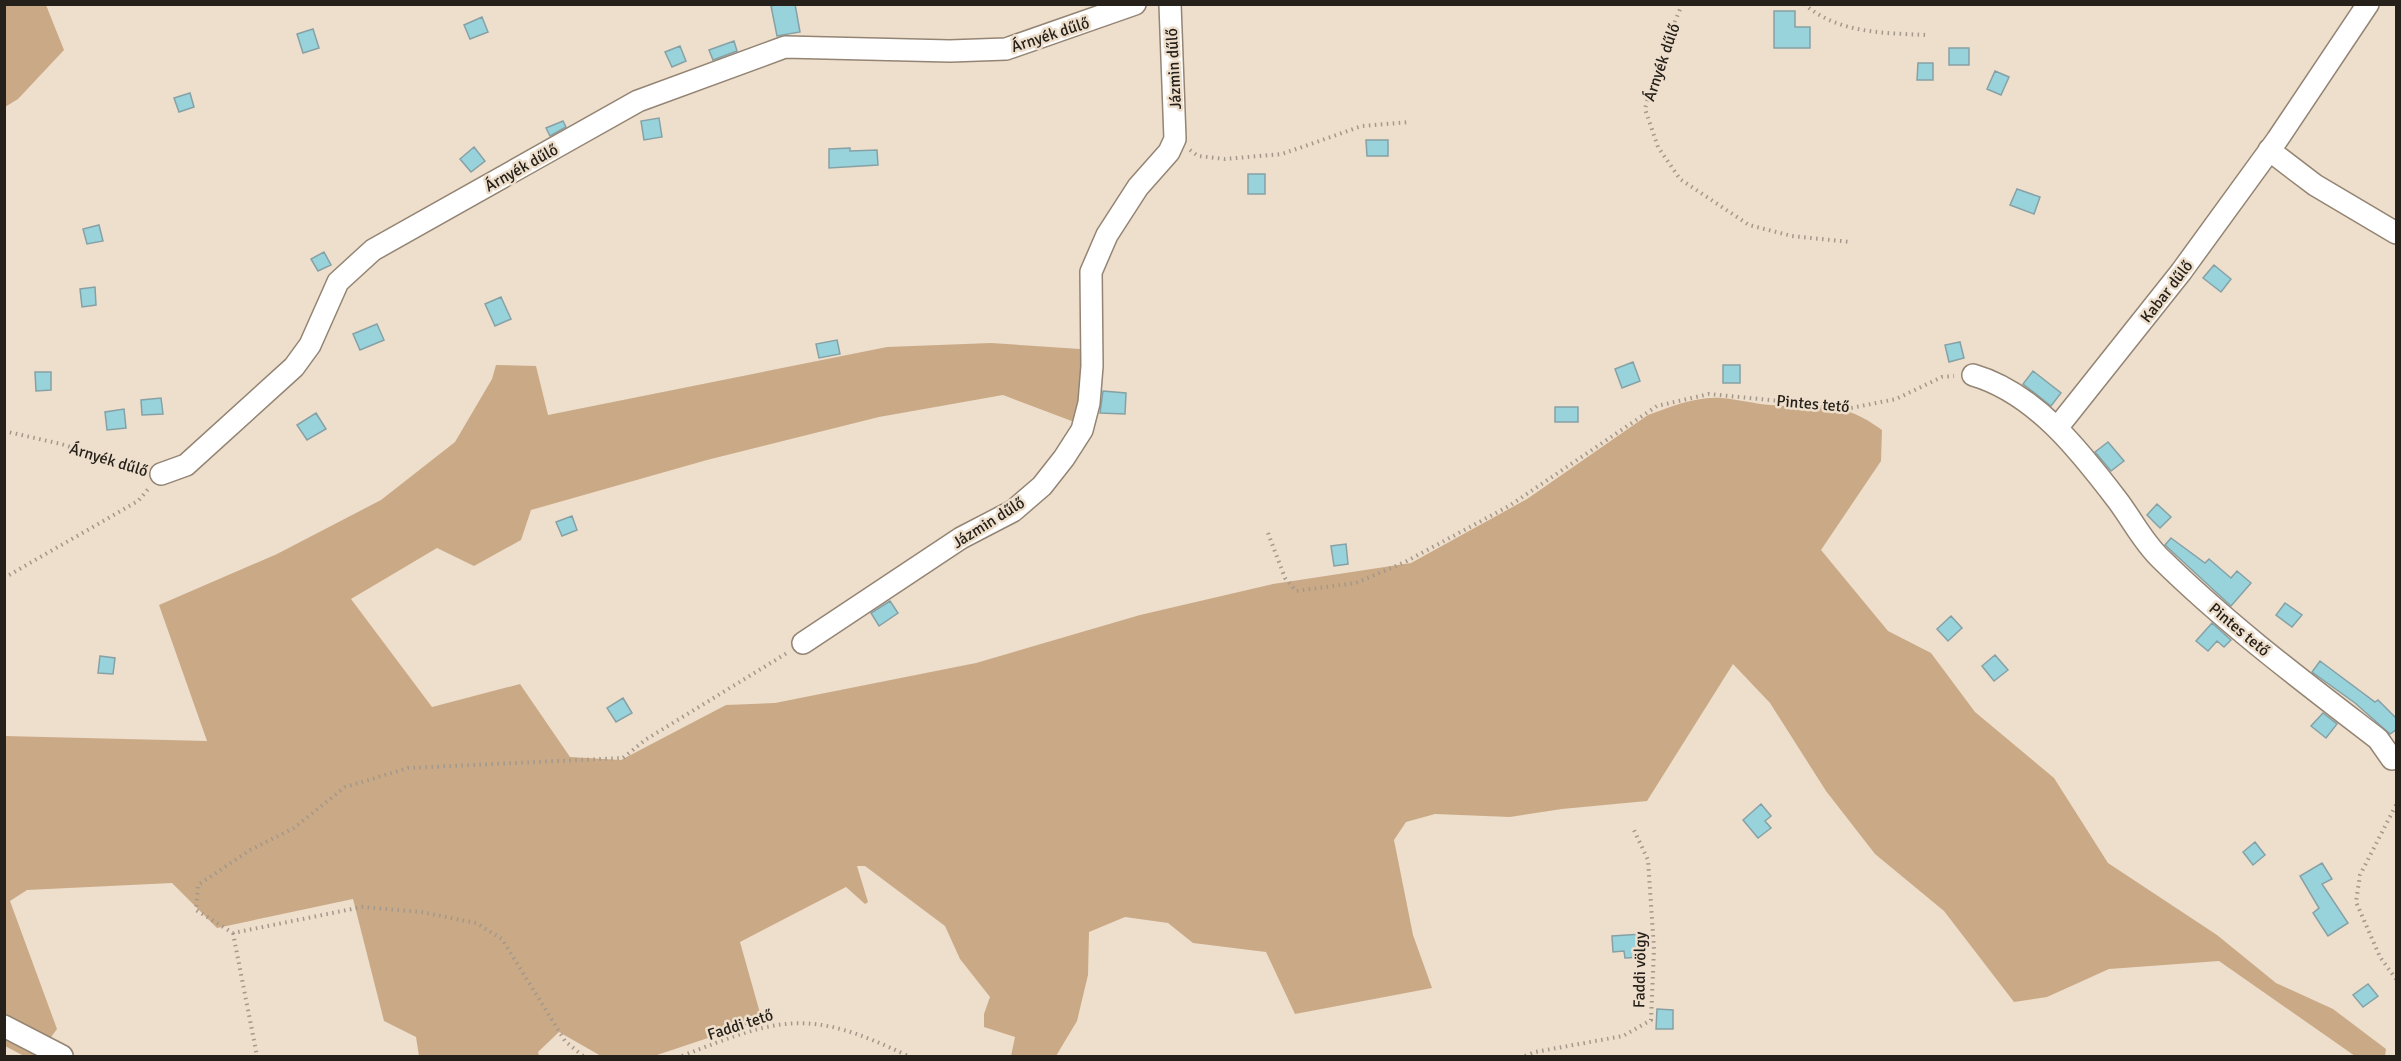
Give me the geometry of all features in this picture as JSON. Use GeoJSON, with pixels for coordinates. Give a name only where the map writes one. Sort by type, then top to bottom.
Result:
{"type":"FeatureCollection","features":[{"type":"Feature","properties":{"kind":"street","name":"Árnyék dűlő"},"geometry":{"type":"LineString","coordinates":[[160,474],[186,465],[294,367],[310,345],[338,282],[373,250],[638,102],[785,47],[950,51],[1006,49],[1135,4]]}},
{"type":"Feature","properties":{"kind":"street","name":"Jázmin dűlő"},"geometry":{"type":"LineString","coordinates":[[803,643],[961,538],[1013,511],[1042,486],[1082,430],[1089,404],[1092,366],[1091,272],[1107,235],[1138,187],[1169,152],[1175,139],[1170,4]]}},
{"type":"Feature","properties":{"kind":"street","name":"Kabar dűlő"},"geometry":{"type":"LineString","coordinates":[[2057,428],[2181,272],[2269,150],[2368,4]]}},
{"type":"Feature","properties":{"kind":"street"},"geometry":{"type":"LineString","coordinates":[[2269,150],[2315,185],[2397,233]]}},
{"type":"Feature","properties":{"kind":"street","name":"Pintes tető"},"geometry":{"type":"LineString","coordinates":[[1973,375],[1998,382],[2057,428],[2119,502],[2139,535],[2156,555],[2250,640],[2378,739],[2392,759]]}},
{"type":"Feature","properties":{"kind":"street"},"geometry":{"type":"LineString","coordinates":[[4,1026],[62,1056]]}},
{"type":"Feature","properties":{"kind":"path","name":"Árnyék dűlő"},"geometry":{"type":"LineString","coordinates":[[1682,4],[1655,72],[1645,109],[1658,147],[1680,179],[1749,225],[1792,236],[1850,242]]}},
{"type":"Feature","properties":{"kind":"path"},"geometry":{"type":"LineString","coordinates":[[1804,4],[1838,23],[1867,33],[1927,35]]}},
{"type":"Feature","properties":{"kind":"path"},"geometry":{"type":"LineString","coordinates":[[1175,139],[1198,156],[1245,158],[1282,154],[1362,126],[1410,123]]}},
{"type":"Feature","properties":{"kind":"path","name":"Pintes tető"},"geometry":{"type":"LineString","coordinates":[[1268,533],[1285,579],[1296,591],[1356,583],[1406,562],[1509,506],[1657,406],[1709,394],[1851,408],[1896,399],[1942,377],[1973,375]]}},
{"type":"Feature","properties":{"kind":"path","name":"Árnyék dűlő"},"geometry":{"type":"LineString","coordinates":[[4,431],[30,436],[160,474]]}},
{"type":"Feature","properties":{"kind":"path"},"geometry":{"type":"LineString","coordinates":[[4,578],[138,501],[160,474]]}},
{"type":"Feature","properties":{"kind":"path"},"geometry":{"type":"LineString","coordinates":[[583,1056],[565,1041],[502,939],[476,923],[421,912],[362,907],[233,933],[196,910],[198,885],[250,850],[294,828],[345,787],[408,768],[623,758],[645,740],[803,643]]}},
{"type":"Feature","properties":{"kind":"path"},"geometry":{"type":"LineString","coordinates":[[2397,805],[2360,874],[2356,902],[2380,957],[2397,979]]}},
{"type":"Feature","properties":{"kind":"path","name":"Faddi völgy"},"geometry":{"type":"LineString","coordinates":[[1525,1056],[1535,1052],[1623,1036],[1651,1020],[1654,949],[1648,860],[1633,828]]}},
{"type":"Feature","properties":{"kind":"path"},"geometry":{"type":"LineString","coordinates":[[233,933],[257,1056]]}},
{"type":"Feature","properties":{"kind":"path","name":"Faddi tető"},"geometry":{"type":"LineString","coordinates":[[682,1056],[761,1027],[777,1023],[817,1022],[866,1036],[908,1056]]}},
{"type":"Feature","properties":{"kind":"shaded area"},"geometry":{"type":"Polygon","coordinates":[[[5,4],[46,5],[64,50],[18,99],[5,107],[5,4]]]}},
{"type":"Feature","properties":{"kind":"shaded area"},"geometry":{"type":"Polygon","coordinates":[[[991,343],[1080,349],[1084,383],[1077,423],[1003,395],[879,417],[707,460],[531,510],[521,540],[474,566],[437,548],[351,599],[432,707],[520,684],[570,757],[621,760],[726,705],[775,703],[976,663],[1140,615],[1273,584],[1411,563],[1527,499],[1648,415],[1684,403],[1721,398],[1788,406],[1829,407],[1854,414],[1882,430],[1881,461],[1821,550],[1888,631],[1931,653],[1975,712],[2054,778],[2108,863],[2217,935],[2276,983],[2333,1009],[2386,1049],[2385,1056],[2355,1056],[2219,961],[2109,969],[2047,997],[2014,1002],[1944,911],[1875,854],[1826,791],[1770,703],[1733,664],[1647,801],[1562,809],[1510,817],[1435,814],[1406,822],[1394,840],[1413,935],[1432,988],[1295,1014],[1266,952],[1193,943],[1168,923],[1125,917],[1089,932],[1088,975],[1077,1021],[1056,1056],[1011,1056],[1015,1037],[984,1027],[984,1014],[990,997],[960,959],[945,926],[865,866],[857,866],[868,902],[865,904],[846,887],[740,942],[762,1020],[654,1056],[601,1056],[559,1032],[538,1052],[539,1056],[419,1056],[416,1037],[384,1021],[353,899],[217,928],[172,883],[27,890],[10,901],[57,1029],[37,1056],[24,1056],[5,1046],[4,736],[207,741],[159,605],[277,554],[381,500],[455,442],[492,379],[496,365],[536,366],[548,415],[887,347],[991,343]]]}},
{"type":"Feature","properties":{"kind":"building"},"geometry":{"type":"Polygon","coordinates":[[[795,4],[800,32],[777,36],[771,6],[795,4]]]}},
{"type":"Feature","properties":{"kind":"building"},"geometry":{"type":"Polygon","coordinates":[[[1774,11],[1795,11],[1795,27],[1810,27],[1810,48],[1774,48],[1774,11]]]}},
{"type":"Feature","properties":{"kind":"building"},"geometry":{"type":"Polygon","coordinates":[[[482,17],[488,32],[470,39],[464,25],[482,17]]]}},
{"type":"Feature","properties":{"kind":"building"},"geometry":{"type":"Polygon","coordinates":[[[313,29],[319,48],[303,53],[297,34],[313,29]]]}},
{"type":"Feature","properties":{"kind":"building"},"geometry":{"type":"Polygon","coordinates":[[[734,41],[737,51],[713,60],[709,50],[734,41]]]}},
{"type":"Feature","properties":{"kind":"building"},"geometry":{"type":"Polygon","coordinates":[[[680,46],[686,61],[672,67],[665,52],[680,46]]]}},
{"type":"Feature","properties":{"kind":"building"},"geometry":{"type":"Polygon","coordinates":[[[1949,48],[1969,48],[1969,65],[1949,65],[1949,48]]]}},
{"type":"Feature","properties":{"kind":"building"},"geometry":{"type":"Polygon","coordinates":[[[1918,63],[1933,63],[1933,80],[1917,80],[1918,63]]]}},
{"type":"Feature","properties":{"kind":"building"},"geometry":{"type":"Polygon","coordinates":[[[1995,71],[2009,77],[2001,95],[1987,89],[1995,71]]]}},
{"type":"Feature","properties":{"kind":"building"},"geometry":{"type":"Polygon","coordinates":[[[190,93],[194,107],[179,112],[174,98],[190,93]]]}},
{"type":"Feature","properties":{"kind":"building"},"geometry":{"type":"Polygon","coordinates":[[[659,118],[662,137],[644,140],[641,121],[659,118]]]}},
{"type":"Feature","properties":{"kind":"building"},"geometry":{"type":"Polygon","coordinates":[[[563,121],[566,127],[550,136],[546,128],[563,121]]]}},
{"type":"Feature","properties":{"kind":"building"},"geometry":{"type":"Polygon","coordinates":[[[1366,140],[1388,140],[1388,156],[1367,156],[1366,140]]]}},
{"type":"Feature","properties":{"kind":"building"},"geometry":{"type":"Polygon","coordinates":[[[474,147],[485,161],[471,172],[460,159],[474,147]]]}},
{"type":"Feature","properties":{"kind":"building"},"geometry":{"type":"Polygon","coordinates":[[[850,148],[850,151],[877,150],[878,165],[829,168],[829,149],[850,148]]]}},
{"type":"Feature","properties":{"kind":"building"},"geometry":{"type":"Polygon","coordinates":[[[1248,174],[1265,174],[1265,194],[1248,194],[1248,174]]]}},
{"type":"Feature","properties":{"kind":"building"},"geometry":{"type":"Polygon","coordinates":[[[2017,189],[2040,197],[2034,214],[2010,205],[2017,189]]]}},
{"type":"Feature","properties":{"kind":"building"},"geometry":{"type":"Polygon","coordinates":[[[99,225],[103,241],[87,244],[83,229],[99,225]]]}},
{"type":"Feature","properties":{"kind":"building"},"geometry":{"type":"Polygon","coordinates":[[[324,252],[331,265],[318,271],[311,259],[324,252]]]}},
{"type":"Feature","properties":{"kind":"building"},"geometry":{"type":"Polygon","coordinates":[[[2214,265],[2231,279],[2221,292],[2203,278],[2214,265]]]}},
{"type":"Feature","properties":{"kind":"building"},"geometry":{"type":"Polygon","coordinates":[[[95,287],[96,305],[82,307],[80,289],[95,287]]]}},
{"type":"Feature","properties":{"kind":"building"},"geometry":{"type":"Polygon","coordinates":[[[501,297],[511,319],[495,326],[485,304],[501,297]]]}},
{"type":"Feature","properties":{"kind":"building"},"geometry":{"type":"Polygon","coordinates":[[[377,324],[384,340],[360,350],[353,334],[377,324]]]}},
{"type":"Feature","properties":{"kind":"building"},"geometry":{"type":"Polygon","coordinates":[[[837,340],[840,354],[819,358],[816,344],[837,340]]]}},
{"type":"Feature","properties":{"kind":"building"},"geometry":{"type":"Polygon","coordinates":[[[1960,342],[1964,358],[1949,362],[1945,345],[1960,342]]]}},
{"type":"Feature","properties":{"kind":"building"},"geometry":{"type":"Polygon","coordinates":[[[1633,362],[1640,381],[1622,388],[1615,369],[1633,362]]]}},
{"type":"Feature","properties":{"kind":"building"},"geometry":{"type":"Polygon","coordinates":[[[1723,365],[1740,365],[1740,383],[1723,383],[1723,365]]]}},
{"type":"Feature","properties":{"kind":"building"},"geometry":{"type":"Polygon","coordinates":[[[2033,371],[2061,393],[2051,406],[2023,384],[2033,371]]]}},
{"type":"Feature","properties":{"kind":"building"},"geometry":{"type":"Polygon","coordinates":[[[35,372],[51,372],[51,390],[36,391],[35,372]]]}},
{"type":"Feature","properties":{"kind":"building"},"geometry":{"type":"Polygon","coordinates":[[[1103,391],[1126,393],[1125,414],[1100,413],[1103,391]]]}},
{"type":"Feature","properties":{"kind":"building"},"geometry":{"type":"Polygon","coordinates":[[[161,398],[163,414],[142,415],[141,400],[161,398]]]}},
{"type":"Feature","properties":{"kind":"building"},"geometry":{"type":"Polygon","coordinates":[[[1555,407],[1578,407],[1578,422],[1555,422],[1555,407]]]}},
{"type":"Feature","properties":{"kind":"building"},"geometry":{"type":"Polygon","coordinates":[[[124,409],[126,428],[107,430],[105,412],[124,409]]]}},
{"type":"Feature","properties":{"kind":"building"},"geometry":{"type":"Polygon","coordinates":[[[316,413],[326,429],[307,440],[297,425],[316,413]]]}},
{"type":"Feature","properties":{"kind":"building"},"geometry":{"type":"Polygon","coordinates":[[[2108,442],[2124,461],[2111,471],[2095,452],[2108,442]]]}},
{"type":"Feature","properties":{"kind":"building"},"geometry":{"type":"Polygon","coordinates":[[[2157,504],[2171,517],[2160,528],[2147,515],[2157,504]]]}},
{"type":"Feature","properties":{"kind":"building"},"geometry":{"type":"Polygon","coordinates":[[[572,516],[577,530],[562,536],[556,522],[572,516]]]}},
{"type":"Feature","properties":{"kind":"building"},"geometry":{"type":"Polygon","coordinates":[[[2171,538],[2205,563],[2209,559],[2231,578],[2237,571],[2251,583],[2231,606],[2165,545],[2171,538]]]}},
{"type":"Feature","properties":{"kind":"building"},"geometry":{"type":"Polygon","coordinates":[[[1346,544],[1348,564],[1334,566],[1331,546],[1346,544]]]}},
{"type":"Feature","properties":{"kind":"building"},"geometry":{"type":"Polygon","coordinates":[[[890,601],[898,613],[879,626],[871,613],[890,601]]]}},
{"type":"Feature","properties":{"kind":"building"},"geometry":{"type":"Polygon","coordinates":[[[2285,603],[2302,615],[2292,627],[2276,615],[2285,603]]]}},
{"type":"Feature","properties":{"kind":"building"},"geometry":{"type":"Polygon","coordinates":[[[1951,616],[1962,628],[1948,641],[1937,629],[1951,616]]]}},
{"type":"Feature","properties":{"kind":"building"},"geometry":{"type":"Polygon","coordinates":[[[2212,623],[2231,640],[2224,647],[2217,641],[2208,651],[2196,641],[2212,623]]]}},
{"type":"Feature","properties":{"kind":"building"},"geometry":{"type":"Polygon","coordinates":[[[1995,655],[2008,670],[1994,681],[1982,666],[1995,655]]]}},
{"type":"Feature","properties":{"kind":"building"},"geometry":{"type":"Polygon","coordinates":[[[100,656],[115,658],[113,674],[98,673],[100,656]]]}},
{"type":"Feature","properties":{"kind":"building"},"geometry":{"type":"Polygon","coordinates":[[[2320,661],[2375,702],[2378,700],[2397,719],[2397,729],[2390,734],[2355,703],[2312,672],[2320,661]]]}},
{"type":"Feature","properties":{"kind":"building"},"geometry":{"type":"Polygon","coordinates":[[[623,698],[632,713],[616,722],[607,708],[623,698]]]}},
{"type":"Feature","properties":{"kind":"building"},"geometry":{"type":"Polygon","coordinates":[[[2323,713],[2337,724],[2326,738],[2311,726],[2323,713]]]}},
{"type":"Feature","properties":{"kind":"building"},"geometry":{"type":"Polygon","coordinates":[[[1761,804],[1771,816],[1765,821],[1771,828],[1758,838],[1743,820],[1761,804]]]}},
{"type":"Feature","properties":{"kind":"building"},"geometry":{"type":"Polygon","coordinates":[[[2255,842],[2265,855],[2253,865],[2243,852],[2255,842]]]}},
{"type":"Feature","properties":{"kind":"building"},"geometry":{"type":"Polygon","coordinates":[[[2322,863],[2332,879],[2322,884],[2348,923],[2328,936],[2313,913],[2319,908],[2300,876],[2322,863]]]}},
{"type":"Feature","properties":{"kind":"building"},"geometry":{"type":"Polygon","coordinates":[[[1642,934],[1644,957],[1625,958],[1624,951],[1613,952],[1612,936],[1642,934]]]}},
{"type":"Feature","properties":{"kind":"building"},"geometry":{"type":"Polygon","coordinates":[[[2368,984],[2378,996],[2363,1007],[2353,995],[2368,984]]]}},
{"type":"Feature","properties":{"kind":"building"},"geometry":{"type":"Polygon","coordinates":[[[1657,1009],[1673,1010],[1673,1029],[1656,1029],[1657,1009]]]}}]}
